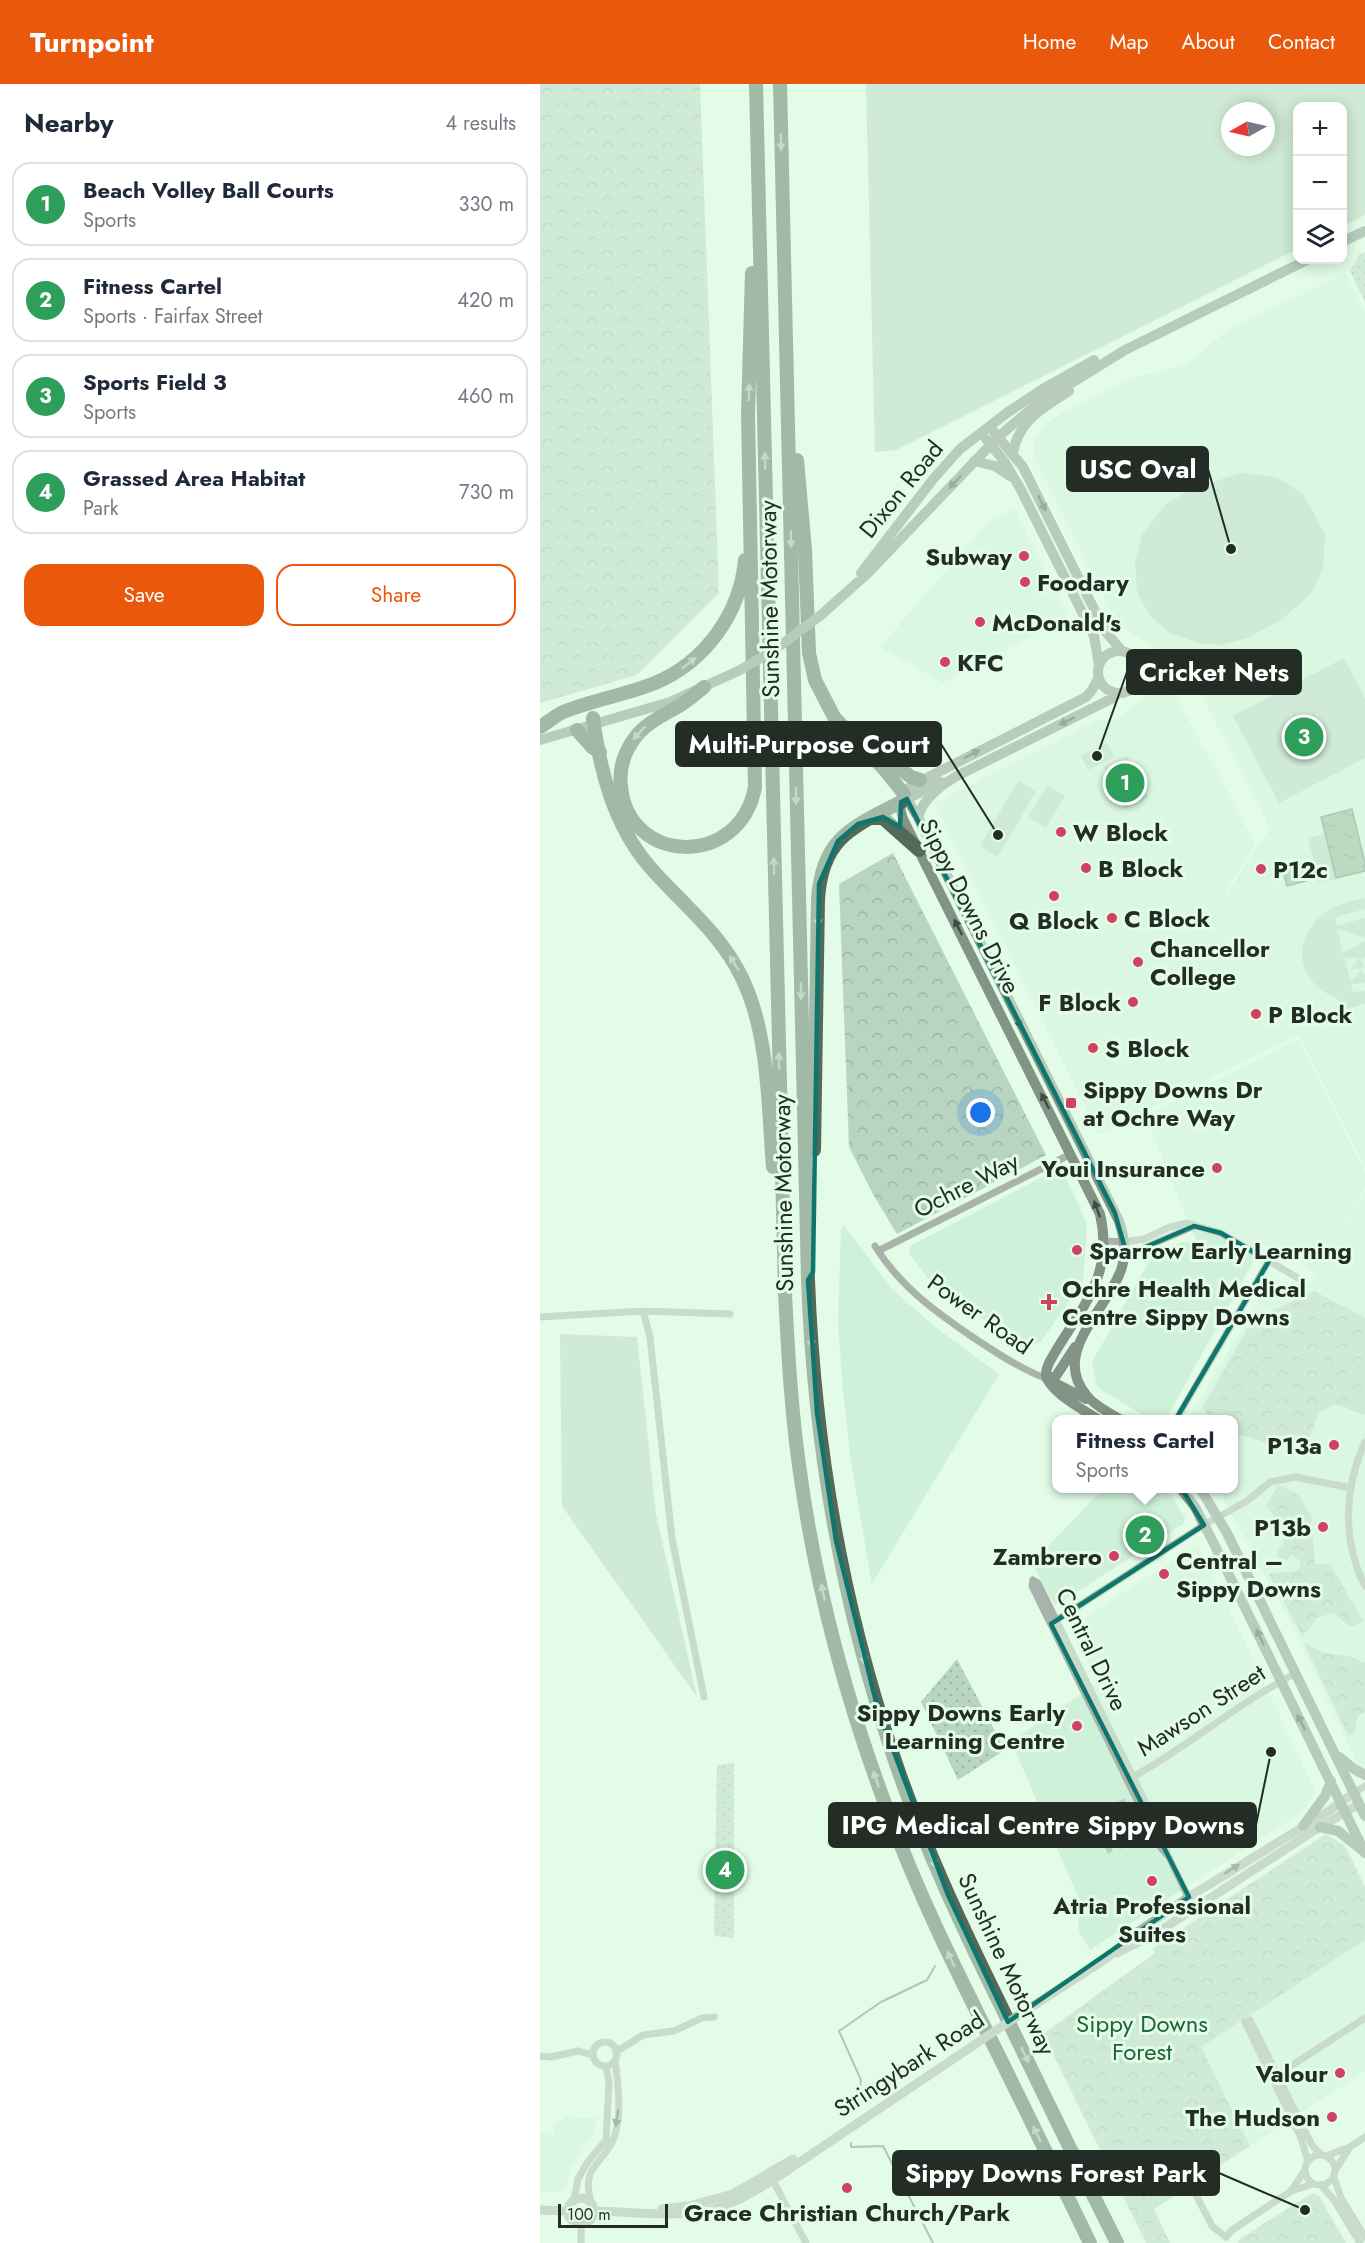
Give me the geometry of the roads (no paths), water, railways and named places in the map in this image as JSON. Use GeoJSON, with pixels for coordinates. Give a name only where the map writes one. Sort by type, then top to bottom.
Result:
{"type":"FeatureCollection","features":[{"type":"Feature","properties":{"kind":"highway","name":"Sunshine Motorway"},"geometry":{"type":"LineString","coordinates":[[756,84],[782,1203],[788,1356],[799,1466],[827,1611],[852,1704],[891,1820],[932,1918],[1090,2243]]}},
{"type":"Feature","properties":{"kind":"highway","name":"Sunshine Motorway"},"geometry":{"type":"LineString","coordinates":[[780,84],[808,1280],[813,1376],[828,1496],[846,1586],[864,1659],[894,1760],[948,1895],[1117,2243]]}},
{"type":"Feature","properties":{"kind":"highway"},"geometry":{"type":"LineString","coordinates":[[697,690],[639,733],[628,748],[621,768],[623,798],[637,824],[656,839],[680,847],[706,845],[730,833],[742,821],[754,796],[757,767],[748,414],[752,274],[751,166],[757,148]]}},
{"type":"Feature","properties":{"kind":"highway"},"geometry":{"type":"LineString","coordinates":[[788,417],[795,437],[802,513],[810,662],[819,691],[834,717],[884,769],[904,798],[851,829],[838,841],[824,864],[819,884],[813,1272],[808,1280]]}},
{"type":"Feature","properties":{"kind":"highway"},"geometry":{"type":"LineString","coordinates":[[540,727],[561,713],[662,680],[691,662],[715,637],[735,602],[751,534]]}},
{"type":"Feature","properties":{"kind":"highway"},"geometry":{"type":"LineString","coordinates":[[593,722],[612,802],[630,840],[650,867],[721,943],[734,962],[748,991],[757,1019],[762,1046],[775,1188],[782,1203]]}},
{"type":"Feature","properties":{"kind":"highway"},"geometry":{"type":"LineString","coordinates":[[845,728],[911,777],[920,780]]}},
{"type":"Feature","properties":{"kind":"highway"},"geometry":{"type":"LineString","coordinates":[[577,730],[593,748],[600,752]]}},
{"type":"Feature","properties":{"kind":"highway"},"geometry":{"type":"LineString","coordinates":[[870,818],[884,818],[919,850]]}},
{"type":"Feature","properties":{"kind":"main road"},"geometry":{"type":"LineString","coordinates":[[1347,240],[1365,231]]}},
{"type":"Feature","properties":{"kind":"main road"},"geometry":{"type":"LineString","coordinates":[[1013,453],[1017,437],[1027,421],[1066,393],[1110,367],[1125,350],[1299,264]]}},
{"type":"Feature","properties":{"kind":"main road","name":"Dixon Road"},"geometry":{"type":"LineString","coordinates":[[852,586],[934,478],[955,455],[985,429],[1066,375],[1097,358],[1125,350]]}},
{"type":"Feature","properties":{"kind":"main road","name":"Dixon Road"},"geometry":{"type":"LineString","coordinates":[[540,734],[670,702],[738,671],[773,651],[821,615],[875,566],[1019,417],[1050,395],[1125,350]]}},
{"type":"Feature","properties":{"kind":"main road"},"geometry":{"type":"LineString","coordinates":[[985,429],[1015,480],[1094,636],[1100,665],[1099,677],[1106,688],[1118,693],[1133,689],[1141,672],[1140,666],[1134,656],[1122,651],[1105,631],[1029,478],[1013,453],[994,441]]}},
{"type":"Feature","properties":{"kind":"main road"},"geometry":{"type":"LineString","coordinates":[[974,461],[995,466],[1015,480]]}},
{"type":"Feature","properties":{"kind":"main road"},"geometry":{"type":"LineString","coordinates":[[1100,665],[1108,654],[1122,651]]}},
{"type":"Feature","properties":{"kind":"main road","name":"Sippy Downs Drive"},"geometry":{"type":"LineString","coordinates":[[1047,1379],[1046,1371],[1050,1361],[1097,1282],[1105,1245],[1096,1204],[903,818],[904,798],[920,780],[1086,697],[1099,677]]}},
{"type":"Feature","properties":{"kind":"main road","name":"Sippy Downs Drive"},"geometry":{"type":"LineString","coordinates":[[1118,693],[1113,698],[955,777],[929,798],[918,817],[1115,1213],[1124,1247]]}},
{"type":"Feature","properties":{"kind":"main road","name":"Dixon Road"},"geometry":{"type":"LineString","coordinates":[[540,740],[577,730],[593,722]]}},
{"type":"Feature","properties":{"kind":"main road"},"geometry":{"type":"LineString","coordinates":[[918,817],[904,798],[955,777]]}},
{"type":"Feature","properties":{"kind":"main road"},"geometry":{"type":"LineString","coordinates":[[1047,1379],[1056,1376],[1120,1274],[1124,1247]]}},
{"type":"Feature","properties":{"kind":"main road"},"geometry":{"type":"LineString","coordinates":[[1080,1341],[1075,1360],[1075,1375],[1081,1388],[1094,1403]]}},
{"type":"Feature","properties":{"kind":"main road"},"geometry":{"type":"LineString","coordinates":[[1047,1379],[1114,1415]]}},
{"type":"Feature","properties":{"kind":"main road"},"geometry":{"type":"LineString","coordinates":[[1047,1379],[1055,1391],[1093,1415]]}},
{"type":"Feature","properties":{"kind":"main road"},"geometry":{"type":"LineString","coordinates":[[1183,1493],[1204,1525],[1365,1853]]}},
{"type":"Feature","properties":{"kind":"main road"},"geometry":{"type":"LineString","coordinates":[[1203,1493],[1218,1516],[1359,1799],[1365,1816]]}},
{"type":"Feature","properties":{"kind":"main road"},"geometry":{"type":"LineString","coordinates":[[1334,1752],[1365,1775]]}},
{"type":"Feature","properties":{"kind":"main road"},"geometry":{"type":"LineString","coordinates":[[1303,1826],[1325,1796],[1331,1781]]}},
{"type":"Feature","properties":{"kind":"main road"},"geometry":{"type":"LineString","coordinates":[[1320,1827],[1338,1831],[1365,1853]]}},
{"type":"Feature","properties":{"kind":"street","name":"Ochre Way"},"geometry":{"type":"LineString","coordinates":[[876,1248],[1071,1154]]}},
{"type":"Feature","properties":{"kind":"street"},"geometry":{"type":"LineString","coordinates":[[1105,1245],[1124,1247],[1187,1223],[1221,1233],[1298,1278]]}},
{"type":"Feature","properties":{"kind":"street","name":"Power Road"},"geometry":{"type":"LineString","coordinates":[[876,1248],[914,1294],[940,1315],[1008,1359],[1047,1379]]}},
{"type":"Feature","properties":{"kind":"street"},"geometry":{"type":"LineString","coordinates":[[1178,1415],[1269,1261]]}},
{"type":"Feature","properties":{"kind":"street"},"geometry":{"type":"LineString","coordinates":[[643,1311],[650,1337],[672,1539],[704,1697]]}},
{"type":"Feature","properties":{"kind":"street"},"geometry":{"type":"LineString","coordinates":[[540,1317],[643,1311],[730,1314]]}},
{"type":"Feature","properties":{"kind":"street"},"geometry":{"type":"LineString","coordinates":[[1365,1442],[1356,1463],[1348,1508],[1354,1558],[1365,1586]]}},
{"type":"Feature","properties":{"kind":"street"},"geometry":{"type":"LineString","coordinates":[[1053,1622],[1280,1478],[1304,1478],[1351,1488]]}},
{"type":"Feature","properties":{"kind":"street","name":"Central Drive"},"geometry":{"type":"LineString","coordinates":[[1053,1622],[1038,1583],[1033,1580],[1032,1586],[1053,1622],[1130,1778],[1165,1842],[1169,1857],[1194,1909]]}},
{"type":"Feature","properties":{"kind":"street","name":"Mawson Street"},"geometry":{"type":"LineString","coordinates":[[1130,1778],[1296,1673]]}},
{"type":"Feature","properties":{"kind":"street"},"geometry":{"type":"LineString","coordinates":[[1359,1799],[1365,1786]]}},
{"type":"Feature","properties":{"kind":"street","name":"Stringybark Road"},"geometry":{"type":"LineString","coordinates":[[1107,1958],[1136,1933],[1189,1897],[1303,1826],[1359,1799]]}},
{"type":"Feature","properties":{"kind":"street","name":"Stringybark Road"},"geometry":{"type":"LineString","coordinates":[[592,2207],[645,2212],[689,2206],[733,2194],[771,2176],[1107,1958],[1158,1932],[1194,1909],[1320,1827],[1343,1807]]}},
{"type":"Feature","properties":{"kind":"street"},"geometry":{"type":"LineString","coordinates":[[606,2066],[615,2056],[643,2035],[674,2031],[702,2018],[714,2017]]}},
{"type":"Feature","properties":{"kind":"street"},"geometry":{"type":"LineString","coordinates":[[1275,2077],[1365,2018]]}},
{"type":"Feature","properties":{"kind":"street"},"geometry":{"type":"LineString","coordinates":[[1247,2021],[1312,2145],[1333,2161],[1341,2198],[1365,2237]]}},
{"type":"Feature","properties":{"kind":"street"},"geometry":{"type":"LineString","coordinates":[[593,2055],[596,2046],[605,2042],[613,2046],[619,2113],[615,2136],[606,2153],[594,2166],[587,2182],[592,2207],[589,2222],[581,2224],[570,2219],[568,2211],[574,2200],[578,2179],[587,2163],[606,2140],[609,2083],[606,2066]]}},
{"type":"Feature","properties":{"kind":"street"},"geometry":{"type":"LineString","coordinates":[[540,2056],[551,2057],[578,2051],[593,2055],[598,2063],[606,2066]]}},
{"type":"Feature","properties":{"kind":"street"},"geometry":{"type":"LineString","coordinates":[[1275,2077],[1301,2138],[1308,2162]]}},
{"type":"Feature","properties":{"kind":"street"},"geometry":{"type":"LineString","coordinates":[[1291,2191],[1314,2156],[1324,2156],[1350,2147],[1365,2138]]}},
{"type":"Feature","properties":{"kind":"street"},"geometry":{"type":"LineString","coordinates":[[1191,2185],[1212,2226],[1226,2240],[1232,2230],[1291,2191],[1329,2183],[1350,2147]]}},
{"type":"Feature","properties":{"kind":"street"},"geometry":{"type":"LineString","coordinates":[[1305,2170],[1308,2178],[1331,2195],[1360,2243]]}},
{"type":"Feature","properties":{"kind":"street"},"geometry":{"type":"LineString","coordinates":[[771,2176],[806,2243]]}},
{"type":"Feature","properties":{"kind":"street"},"geometry":{"type":"LineString","coordinates":[[574,2200],[583,2198],[592,2207]]}},
{"type":"Feature","properties":{"kind":"street"},"geometry":{"type":"LineString","coordinates":[[540,2210],[568,2211]]}},
{"type":"Feature","properties":{"kind":"street"},"geometry":{"type":"LineString","coordinates":[[581,2224],[581,2243]]}},
{"type":"Feature","properties":{"kind":"water"},"geometry":{"type":"Polygon","coordinates":[[[1352,809],[1365,871],[1336,878],[1321,817],[1352,809]]]}},
{"type":"Feature","properties":{"kind":"water"},"geometry":{"type":"Polygon","coordinates":[[[1309,864],[1313,879],[1287,886],[1283,871],[1309,864]]]}},
{"type":"Feature","properties":{"kind":"waterway"},"geometry":{"type":"LineString","coordinates":[[859,2100],[861,2080],[839,2031],[881,2002],[927,1980],[935,1966]]}},
{"type":"Feature","properties":{"kind":"waterway"},"geometry":{"type":"LineString","coordinates":[[851,2143],[851,2147],[883,2146],[933,2243]]}},
{"type":"Feature","properties":{"kind":"place","name":"USC Oval"},"geometry":{"type":"Point","coordinates":[1231,549]}},
{"type":"Feature","properties":{"kind":"place","name":"Subway"},"geometry":{"type":"Point","coordinates":[1024,556]}},
{"type":"Feature","properties":{"kind":"place","name":"Foodary"},"geometry":{"type":"Point","coordinates":[1025,582]}},
{"type":"Feature","properties":{"kind":"place","name":"McDonald's"},"geometry":{"type":"Point","coordinates":[980,622]}},
{"type":"Feature","properties":{"kind":"place","name":"KFC"},"geometry":{"type":"Point","coordinates":[945,662]}},
{"type":"Feature","properties":{"kind":"place","name":"Sports Field 3"},"geometry":{"type":"Point","coordinates":[1304,737]}},
{"type":"Feature","properties":{"kind":"place","name":"Cricket Nets"},"geometry":{"type":"Point","coordinates":[1097,756]}},
{"type":"Feature","properties":{"kind":"place","name":"Beach Volley Ball Courts"},"geometry":{"type":"Point","coordinates":[1125,783]}},
{"type":"Feature","properties":{"kind":"place","name":"W Block"},"geometry":{"type":"Point","coordinates":[1061,832]}},
{"type":"Feature","properties":{"kind":"place","name":"Multi-Purpose Court"},"geometry":{"type":"Point","coordinates":[998,835]}},
{"type":"Feature","properties":{"kind":"place","name":"B Block"},"geometry":{"type":"Point","coordinates":[1086,868]}},
{"type":"Feature","properties":{"kind":"place","name":"P12c"},"geometry":{"type":"Point","coordinates":[1261,869]}},
{"type":"Feature","properties":{"kind":"place","name":"Q Block"},"geometry":{"type":"Point","coordinates":[1054,896]}},
{"type":"Feature","properties":{"kind":"place","name":"C Block"},"geometry":{"type":"Point","coordinates":[1112,918]}},
{"type":"Feature","properties":{"kind":"place","name":"Chancellor College"},"geometry":{"type":"Point","coordinates":[1138,962]}},
{"type":"Feature","properties":{"kind":"place","name":"F Block"},"geometry":{"type":"Point","coordinates":[1133,1002]}},
{"type":"Feature","properties":{"kind":"place","name":"P Block"},"geometry":{"type":"Point","coordinates":[1256,1014]}},
{"type":"Feature","properties":{"kind":"place","name":"S Block"},"geometry":{"type":"Point","coordinates":[1093,1048]}},
{"type":"Feature","properties":{"kind":"place","name":"Sippy Downs Dr at Ochre Way"},"geometry":{"type":"Point","coordinates":[1071,1103]}},
{"type":"Feature","properties":{"kind":"place","name":"Youi Insurance"},"geometry":{"type":"Point","coordinates":[1217,1168]}},
{"type":"Feature","properties":{"kind":"place","name":"Sparrow Early Learning"},"geometry":{"type":"Point","coordinates":[1077,1250]}},
{"type":"Feature","properties":{"kind":"place","name":"Ochre Health Medical Centre Sippy Downs"},"geometry":{"type":"Point","coordinates":[1049,1302]}},
{"type":"Feature","properties":{"kind":"place","name":"P13a"},"geometry":{"type":"Point","coordinates":[1334,1445]}},
{"type":"Feature","properties":{"kind":"place","name":"P13b"},"geometry":{"type":"Point","coordinates":[1323,1527]}},
{"type":"Feature","properties":{"kind":"place","name":"Fitness Cartel"},"geometry":{"type":"Point","coordinates":[1145,1535]}},
{"type":"Feature","properties":{"kind":"place","name":"Zambrero"},"geometry":{"type":"Point","coordinates":[1114,1556]}},
{"type":"Feature","properties":{"kind":"place","name":"Central – Sippy Downs"},"geometry":{"type":"Point","coordinates":[1164,1574]}},
{"type":"Feature","properties":{"kind":"place","name":"Sippy Downs Early Learning Centre"},"geometry":{"type":"Point","coordinates":[1077,1726]}},
{"type":"Feature","properties":{"kind":"place","name":"IPG Medical Centre Sippy Downs"},"geometry":{"type":"Point","coordinates":[1271,1752]}},
{"type":"Feature","properties":{"kind":"place","name":"Grassed Area Habitat"},"geometry":{"type":"Point","coordinates":[725,1870]}},
{"type":"Feature","properties":{"kind":"place","name":"Atria Professional Suites"},"geometry":{"type":"Point","coordinates":[1152,1881]}},
{"type":"Feature","properties":{"kind":"place","name":"Valour"},"geometry":{"type":"Point","coordinates":[1340,2073]}},
{"type":"Feature","properties":{"kind":"place","name":"The Hudson"},"geometry":{"type":"Point","coordinates":[1332,2117]}},
{"type":"Feature","properties":{"kind":"place","name":"Grace Christian Church/Park"},"geometry":{"type":"Point","coordinates":[847,2188]}},
{"type":"Feature","properties":{"kind":"place","name":"Sippy Downs Forest Park"},"geometry":{"type":"Point","coordinates":[1305,2210]}},
{"type":"Feature","properties":{"kind":"park label","name":"Sippy Downs Forest"},"geometry":{"type":"Point","coordinates":[1142,2037]}}]}
